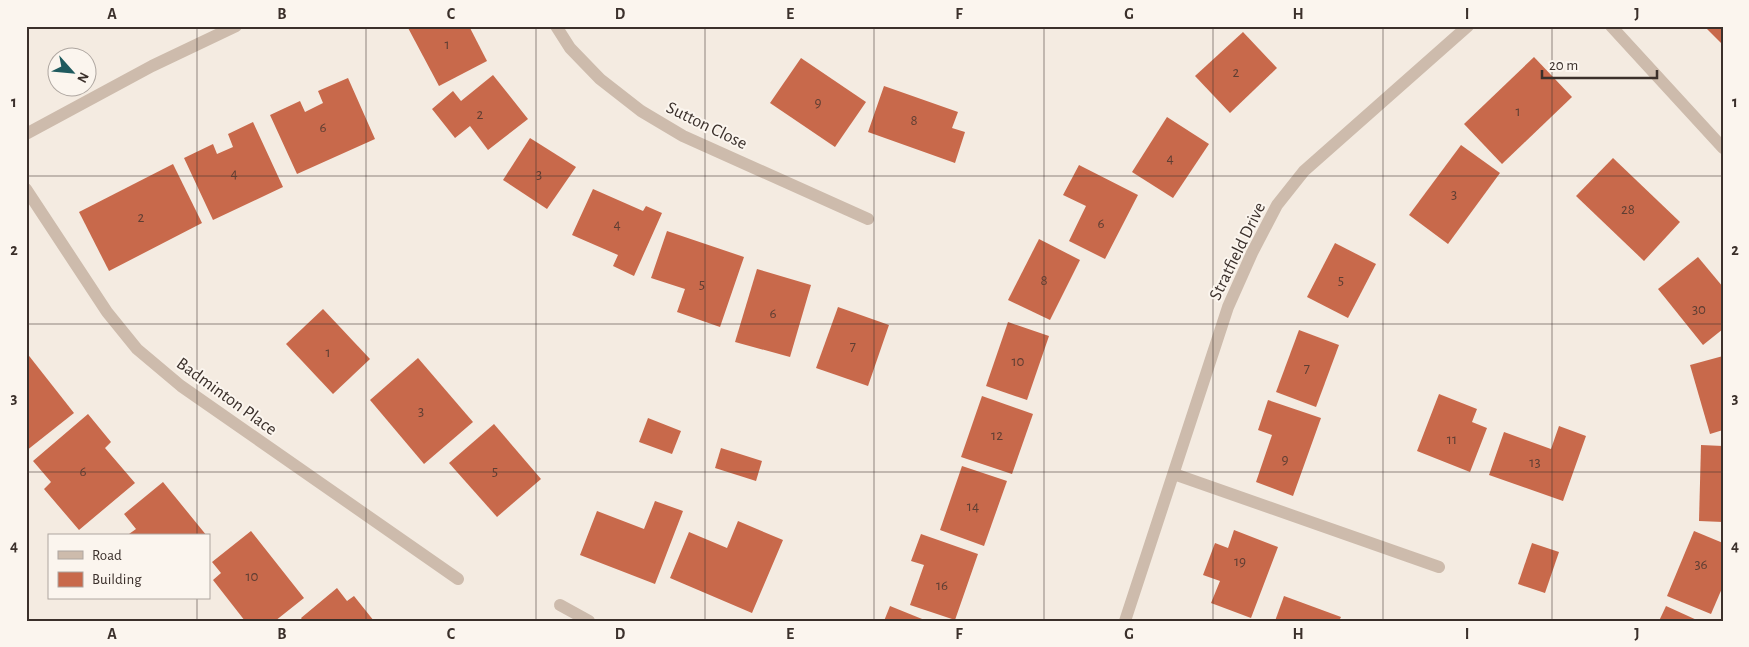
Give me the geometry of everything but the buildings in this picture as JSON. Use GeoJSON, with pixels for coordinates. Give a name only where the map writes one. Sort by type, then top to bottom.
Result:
{"type":"FeatureCollection","features":[{"type":"Feature","properties":{"kind":"street"},"geometry":{"type":"LineString","coordinates":[[26,134],[152,66],[236,26]]}},
{"type":"Feature","properties":{"kind":"street","name":"Sutton Close"},"geometry":{"type":"LineString","coordinates":[[556,26],[570,48],[600,79],[641,112],[683,136],[868,219]]}},
{"type":"Feature","properties":{"kind":"street","name":"Stratfield Drive"},"geometry":{"type":"LineString","coordinates":[[1125,621],[1228,307],[1252,253],[1278,205],[1304,171],[1468,26]]}},
{"type":"Feature","properties":{"kind":"street"},"geometry":{"type":"LineString","coordinates":[[1610,26],[1723,148]]}},
{"type":"Feature","properties":{"kind":"street","name":"Badminton Place"},"geometry":{"type":"LineString","coordinates":[[26,189],[107,312],[137,349],[203,403],[458,579]]}},
{"type":"Feature","properties":{"kind":"street"},"geometry":{"type":"LineString","coordinates":[[1174,474],[1438,567]]}},
{"type":"Feature","properties":{"kind":"street"},"geometry":{"type":"LineString","coordinates":[[560,605],[589,621]]}}]}
